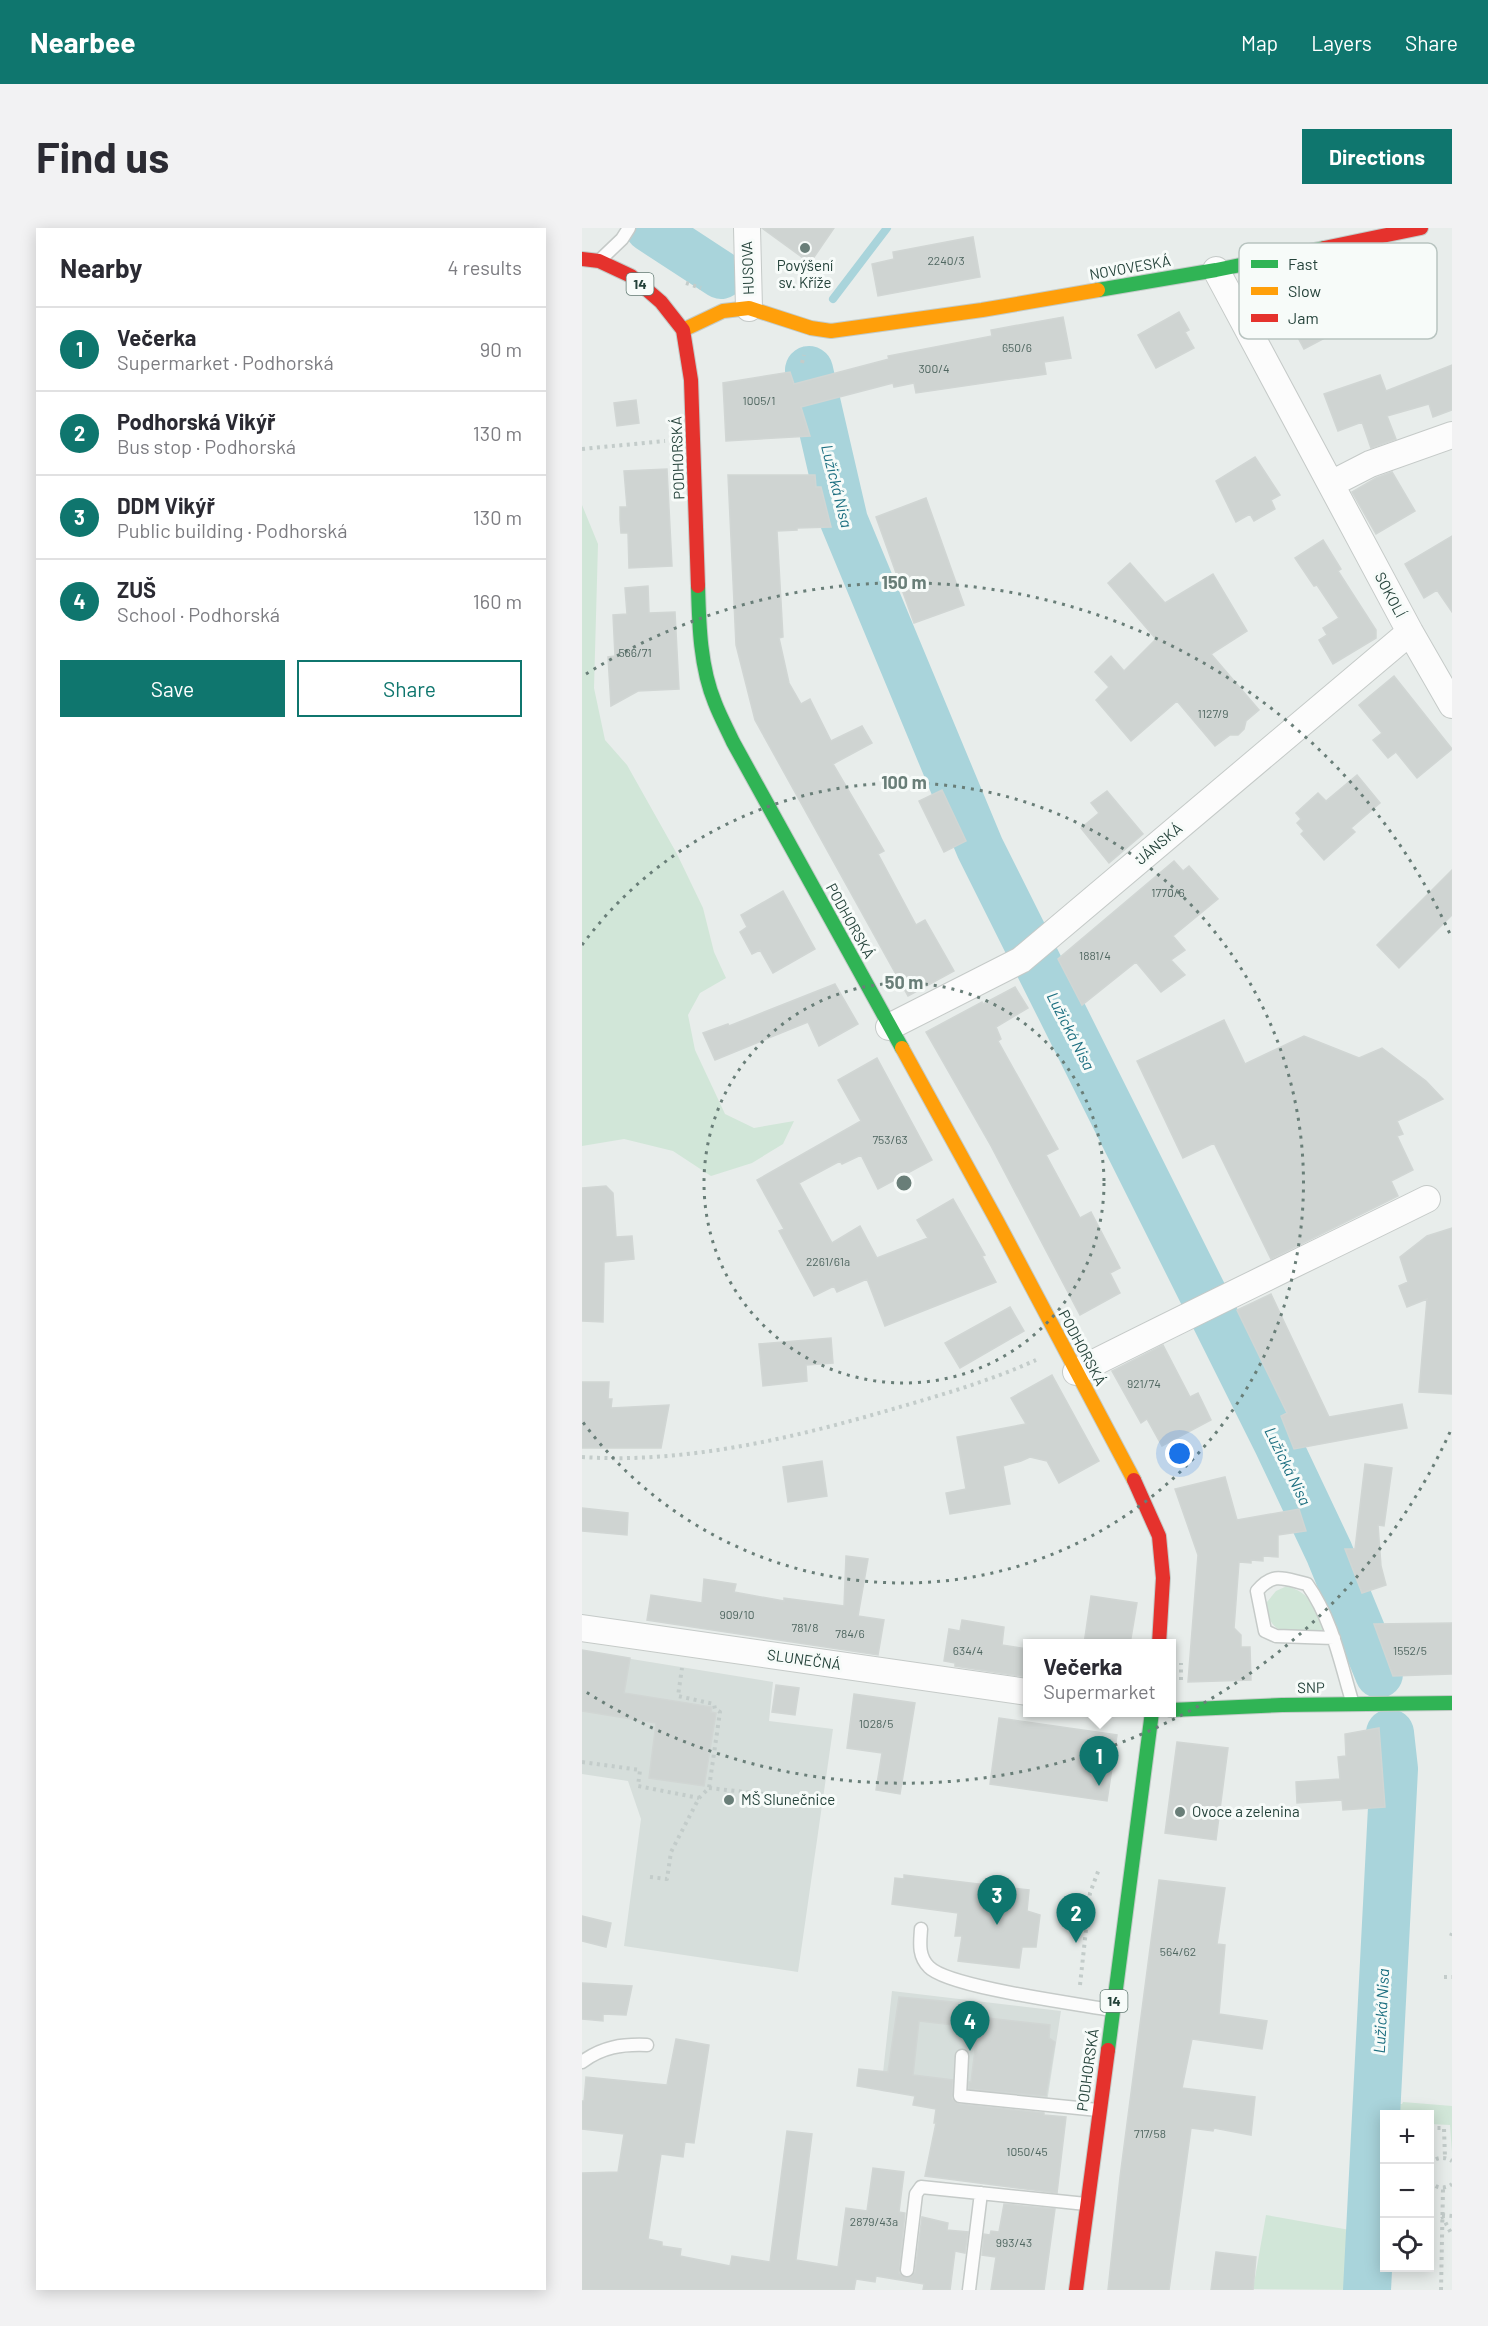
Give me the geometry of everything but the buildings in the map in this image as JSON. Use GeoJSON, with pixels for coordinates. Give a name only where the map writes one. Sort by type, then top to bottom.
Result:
{"type":"FeatureCollection","features":[{"type":"Feature","properties":{"kind":"main road","name":"NOVOVESKÁ"},"geometry":{"type":"LineString","coordinates":[[1347,243],[1420,228]]}},
{"type":"Feature","properties":{"kind":"main road","name":"PODHORSKÁ"},"geometry":{"type":"LineString","coordinates":[[582,259],[599,261],[631,276],[662,302],[683,330],[691,380],[695,437],[699,621],[706,675],[714,702],[733,742],[997,1221],[1120,1451],[1159,1536],[1163,1578],[1160,1639]]}},
{"type":"Feature","properties":{"kind":"main road","name":"NOVOVESKÁ"},"geometry":{"type":"LineString","coordinates":[[749,308],[811,328],[844,330],[982,310],[1239,265]]}},
{"type":"Feature","properties":{"kind":"main road"},"geometry":{"type":"LineString","coordinates":[[683,330],[723,311],[749,308]]}},
{"type":"Feature","properties":{"kind":"main road","name":"SNP"},"geometry":{"type":"LineString","coordinates":[[1176,1710],[1452,1703]]}},
{"type":"Feature","properties":{"kind":"main road","name":"PODHORSKÁ"},"geometry":{"type":"LineString","coordinates":[[1076,2290],[1151,1717]]}},
{"type":"Feature","properties":{"kind":"street","name":"HUSOVA"},"geometry":{"type":"LineString","coordinates":[[747,228],[749,308]]}},
{"type":"Feature","properties":{"kind":"street","name":"SOKOLÍ"},"geometry":{"type":"LineString","coordinates":[[1216,270],[1239,313]]}},
{"type":"Feature","properties":{"kind":"street","name":"SOKOLÍ"},"geometry":{"type":"LineString","coordinates":[[1253,339],[1410,632],[1446,683],[1452,705]]}},
{"type":"Feature","properties":{"kind":"street"},"geometry":{"type":"LineString","coordinates":[[1331,484],[1370,464],[1452,435]]}},
{"type":"Feature","properties":{"kind":"street","name":"JÁNSKÁ"},"geometry":{"type":"LineString","coordinates":[[889,1027],[1021,960],[1410,632]]}},
{"type":"Feature","properties":{"kind":"street"},"geometry":{"type":"LineString","coordinates":[[1076,1372],[1195,1311],[1230,1297],[1427,1199]]}},
{"type":"Feature","properties":{"kind":"street","name":"SLUNEČNÁ"},"geometry":{"type":"LineString","coordinates":[[582,1628],[1023,1691]]}},
{"type":"Feature","properties":{"kind":"lane"},"geometry":{"type":"LineString","coordinates":[[599,261],[622,240],[629,228]]}},
{"type":"Feature","properties":{"kind":"lane"},"geometry":{"type":"LineString","coordinates":[[1334,1638],[1276,1636],[1265,1631],[1257,1591],[1266,1580],[1277,1577],[1307,1584],[1318,1600],[1334,1638],[1353,1704]]}},
{"type":"Feature","properties":{"kind":"lane"},"geometry":{"type":"LineString","coordinates":[[921,1929],[919,1949],[927,1966],[934,1972],[984,1988],[1113,2010]]}},
{"type":"Feature","properties":{"kind":"lane"},"geometry":{"type":"LineString","coordinates":[[582,2062],[608,2048],[628,2044],[647,2045]]}},
{"type":"Feature","properties":{"kind":"lane"},"geometry":{"type":"LineString","coordinates":[[962,2056],[960,2096],[1099,2110]]}},
{"type":"Feature","properties":{"kind":"lane"},"geometry":{"type":"LineString","coordinates":[[907,2270],[916,2194],[921,2187],[1087,2204]]}},
{"type":"Feature","properties":{"kind":"lane"},"geometry":{"type":"LineString","coordinates":[[969,2290],[981,2193]]}},
{"type":"Feature","properties":{"kind":"path"},"geometry":{"type":"LineString","coordinates":[[582,449],[672,440]]}},
{"type":"Feature","properties":{"kind":"path"},"geometry":{"type":"LineString","coordinates":[[582,1457],[637,1458],[686,1454],[758,1442],[843,1423],[1002,1375],[1063,1348]]}},
{"type":"Feature","properties":{"kind":"path"},"geometry":{"type":"LineString","coordinates":[[650,1877],[667,1879],[671,1852],[699,1798],[709,1788],[720,1712],[715,1709],[714,1704],[678,1696],[683,1663]]}},
{"type":"Feature","properties":{"kind":"path"},"geometry":{"type":"LineString","coordinates":[[582,1762],[640,1770],[638,1786],[699,1798]]}},
{"type":"Feature","properties":{"kind":"path"},"geometry":{"type":"LineString","coordinates":[[709,1788],[772,1795]]}},
{"type":"Feature","properties":{"kind":"path"},"geometry":{"type":"LineString","coordinates":[[1444,1977],[1452,1977]]}},
{"type":"Feature","properties":{"kind":"path"},"geometry":{"type":"LineString","coordinates":[[1434,2128],[1444,2128],[1445,2157]]}},
{"type":"Feature","properties":{"kind":"path"},"geometry":{"type":"LineString","coordinates":[[1434,2161],[1439,2157],[1445,2157],[1452,2161]]}},
{"type":"Feature","properties":{"kind":"path"},"geometry":{"type":"LineString","coordinates":[[1434,2185],[1443,2188],[1452,2184]]}},
{"type":"Feature","properties":{"kind":"path"},"geometry":{"type":"LineString","coordinates":[[1442,2290],[1443,2188]]}},
{"type":"Feature","properties":{"kind":"path"},"geometry":{"type":"LineString","coordinates":[[1442,2216],[1452,2216]]}},
{"type":"Feature","properties":{"kind":"path"},"geometry":{"type":"LineString","coordinates":[[1442,2216],[1452,2235]]}},
{"type":"Feature","properties":{"kind":"shaded area","name":"MŠ Slunečnice"},"geometry":{"type":"Polygon","coordinates":[[[582,1651],[773,1682],[769,1721],[833,1729],[798,1972],[624,1946],[641,1819],[628,1781],[582,1774],[582,1651]]]}},
{"type":"Feature","properties":{"kind":"shaded area"},"geometry":{"type":"Polygon","coordinates":[[[892,1991],[1061,2011],[1047,2102],[881,2091],[892,1991]]]}},
{"type":"Feature","properties":{"kind":"green space"},"geometry":{"type":"Polygon","coordinates":[[[582,505],[598,544],[594,688],[605,740],[627,765],[677,854],[703,908],[714,952],[726,978],[700,993],[688,1015],[695,1050],[725,1114],[754,1128],[794,1121],[783,1144],[752,1163],[711,1176],[673,1151],[624,1139],[582,1146],[582,505]]]}},
{"type":"Feature","properties":{"kind":"green space"},"geometry":{"type":"Polygon","coordinates":[[[1287,1586],[1307,1597],[1324,1630],[1285,1631],[1272,1623],[1268,1614],[1267,1602],[1276,1591],[1287,1586]]]}},
{"type":"Feature","properties":{"kind":"green space"},"geometry":{"type":"Polygon","coordinates":[[[1403,2102],[1452,2106],[1452,2153],[1450,2125],[1434,2124],[1434,2110],[1390,2110],[1390,2104],[1402,2104],[1403,2102]]]}},
{"type":"Feature","properties":{"kind":"green space"},"geometry":{"type":"Polygon","coordinates":[[[1266,2215],[1361,2232],[1358,2290],[1253,2289],[1266,2215]]]}},
{"type":"Feature","properties":{"kind":"waterway","name":"Lužická Nisa"},"geometry":{"type":"LineString","coordinates":[[649,228],[721,275]]}},
{"type":"Feature","properties":{"kind":"waterway"},"geometry":{"type":"LineString","coordinates":[[833,299],[887,228]]}},
{"type":"Feature","properties":{"kind":"waterway","name":"Lužická Nisa"},"geometry":{"type":"LineString","coordinates":[[809,370],[844,521],[980,848],[1277,1442],[1329,1552],[1379,1674]]}},
{"type":"Feature","properties":{"kind":"waterway","name":"Lužická Nisa"},"geometry":{"type":"LineString","coordinates":[[1367,2290],[1394,1769],[1390,1733]]}},
{"type":"Feature","properties":{"kind":"traffic: fast"},"geometry":{"type":"LineString","coordinates":[[1098,290],[1239,265]]}},
{"type":"Feature","properties":{"kind":"traffic: fast"},"geometry":{"type":"LineString","coordinates":[[698,586],[703,660],[719,713],[902,1048]]}},
{"type":"Feature","properties":{"kind":"traffic: fast"},"geometry":{"type":"LineString","coordinates":[[1176,1710],[1282,1705],[1452,1703]]}},
{"type":"Feature","properties":{"kind":"traffic: fast"},"geometry":{"type":"LineString","coordinates":[[1108,2050],[1151,1717]]}},
{"type":"Feature","properties":{"kind":"traffic: slow"},"geometry":{"type":"LineString","coordinates":[[683,330],[723,311],[749,308],[811,328],[831,331],[982,310],[1098,290]]}},
{"type":"Feature","properties":{"kind":"traffic: slow"},"geometry":{"type":"LineString","coordinates":[[902,1048],[997,1221],[1134,1480]]}},
{"type":"Feature","properties":{"kind":"traffic: jam"},"geometry":{"type":"LineString","coordinates":[[1348,243],[1421,228]]}},
{"type":"Feature","properties":{"kind":"traffic: jam"},"geometry":{"type":"LineString","coordinates":[[582,259],[599,261],[631,276],[661,302],[683,330],[691,380],[698,586]]}},
{"type":"Feature","properties":{"kind":"traffic: jam"},"geometry":{"type":"LineString","coordinates":[[1134,1480],[1159,1536],[1163,1578],[1159,1639]]}},
{"type":"Feature","properties":{"kind":"traffic: jam"},"geometry":{"type":"LineString","coordinates":[[1076,2290],[1108,2050]]}},
{"type":"Feature","properties":{"kind":"place","name":"Povýšení sv. Kříže"},"geometry":{"type":"Point","coordinates":[805,248]}},
{"type":"Feature","properties":{"kind":"place","name":"Večerka"},"geometry":{"type":"Point","coordinates":[1099,1786]}},
{"type":"Feature","properties":{"kind":"place","name":"MŠ Slunečnice"},"geometry":{"type":"Point","coordinates":[729,1800]}},
{"type":"Feature","properties":{"kind":"place","name":"Ovoce a zelenina"},"geometry":{"type":"Point","coordinates":[1180,1812]}},
{"type":"Feature","properties":{"kind":"place","name":"DDM Vikýř"},"geometry":{"type":"Point","coordinates":[997,1925]}},
{"type":"Feature","properties":{"kind":"place","name":"Podhorská Vikýř"},"geometry":{"type":"Point","coordinates":[1076,1943]}},
{"type":"Feature","properties":{"kind":"place","name":"ZUŠ"},"geometry":{"type":"Point","coordinates":[970,2051]}}]}
